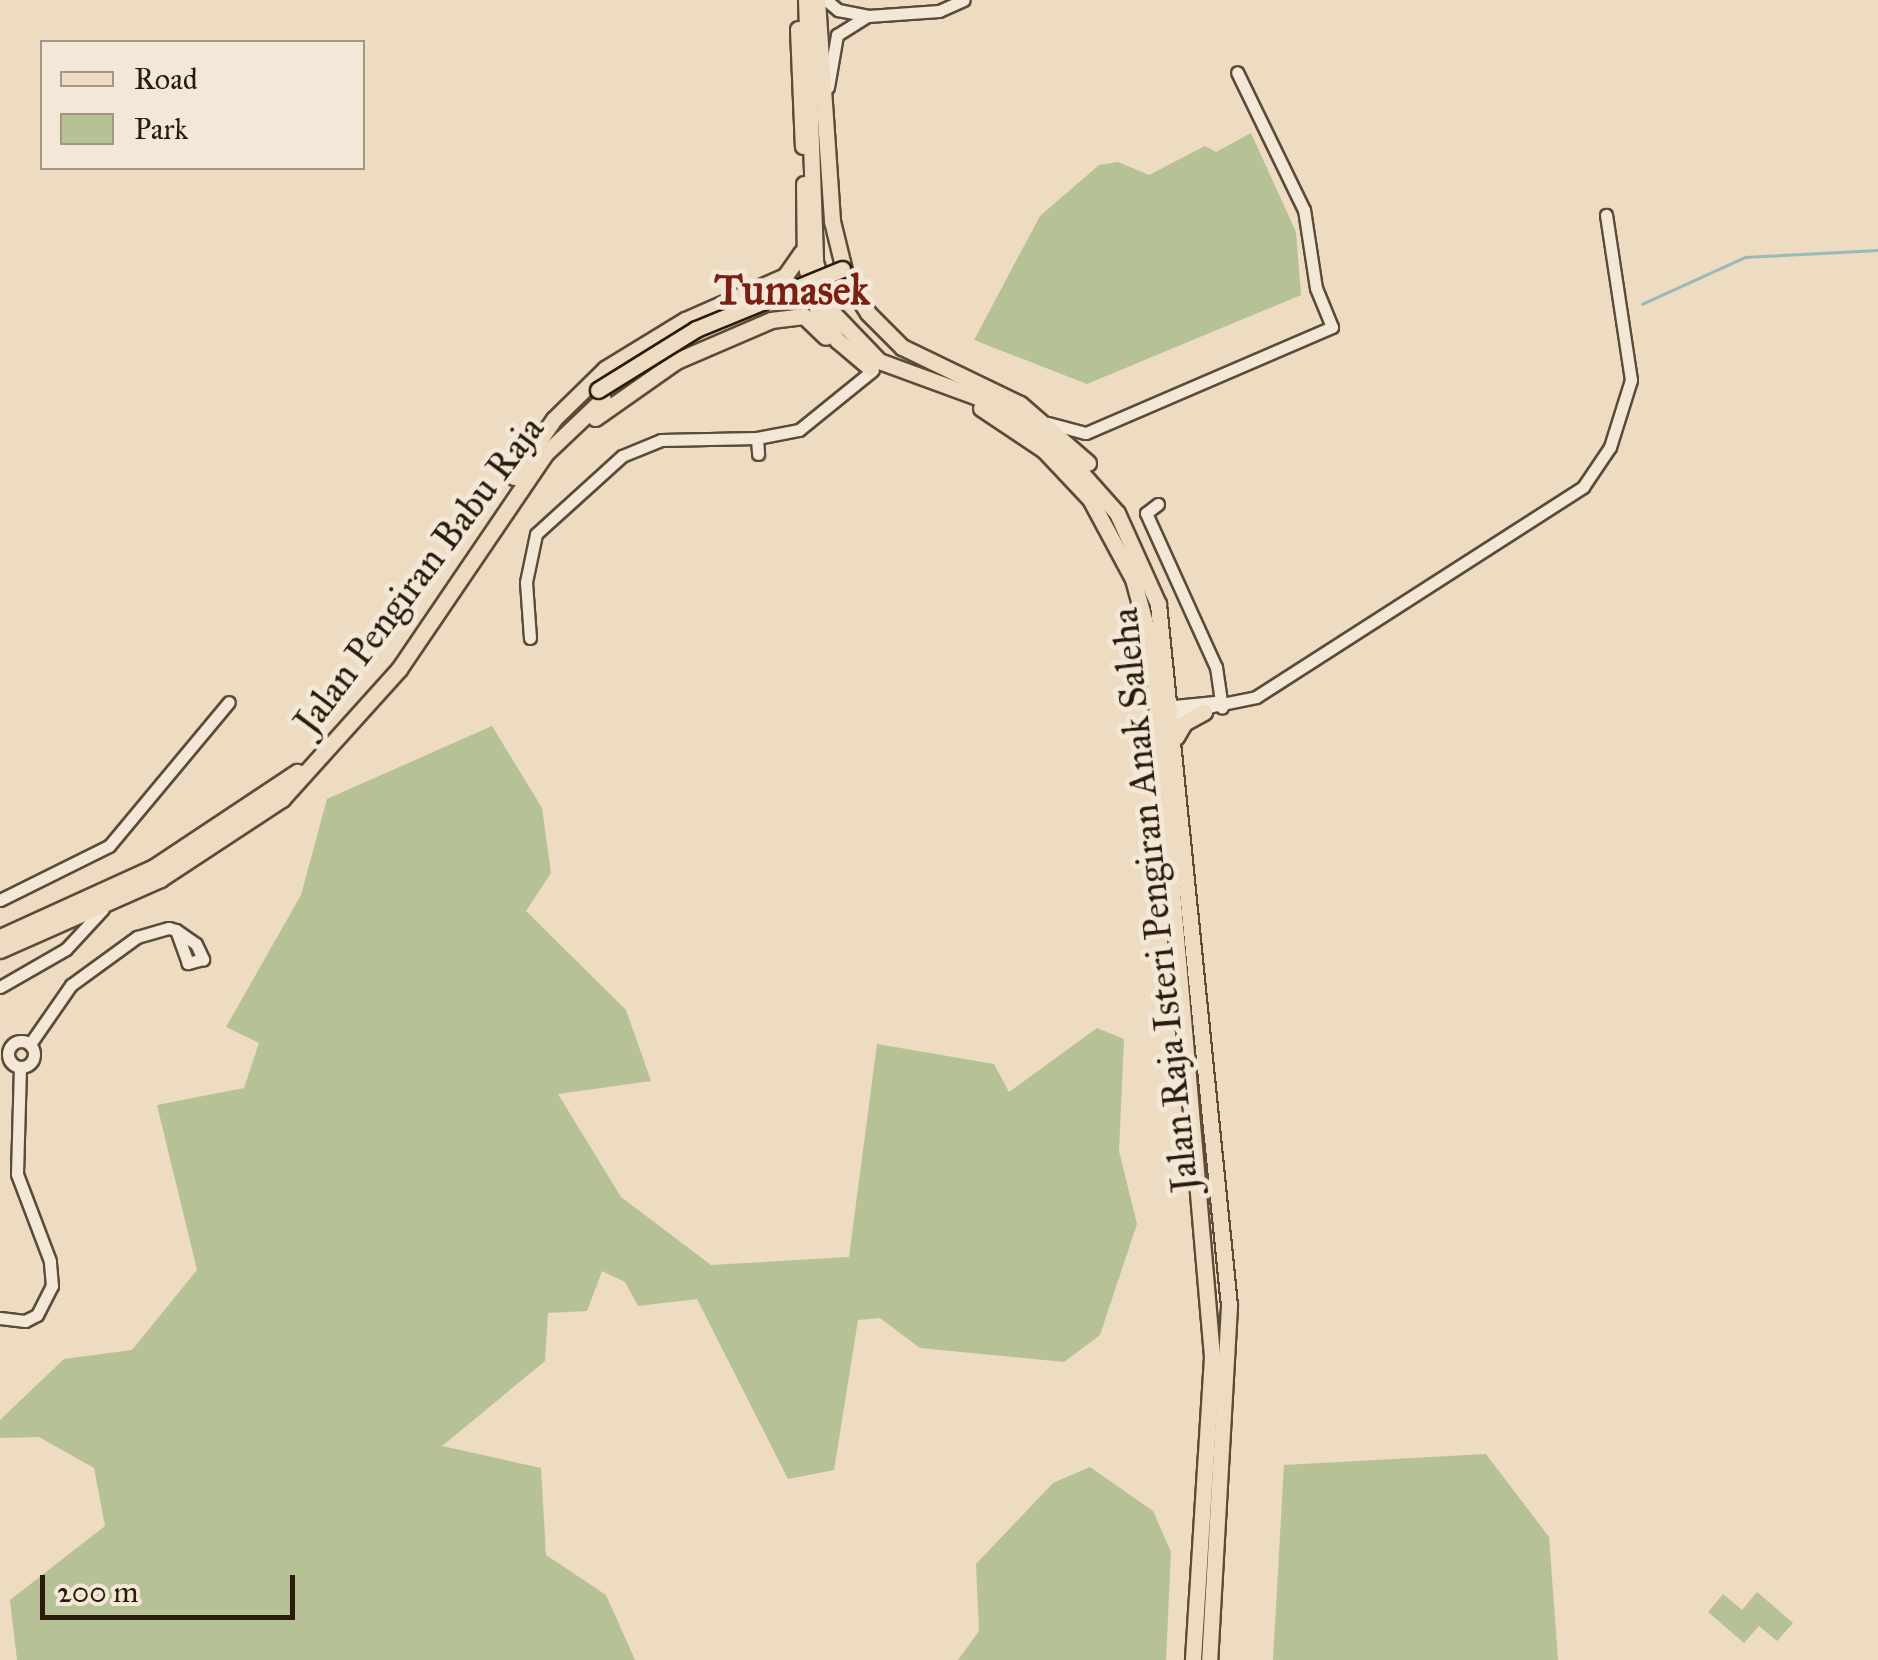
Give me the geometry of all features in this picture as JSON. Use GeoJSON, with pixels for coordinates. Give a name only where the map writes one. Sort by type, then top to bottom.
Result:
{"type":"FeatureCollection","features":[{"type":"Feature","properties":{"kind":"main road","name":"Jalan Raja Isteri Pengiran Anak Saleha"},"geometry":{"type":"LineString","coordinates":[[796,0],[804,247],[817,308],[854,356],[873,370],[995,415],[1077,484],[1105,521],[1133,578],[1170,710],[1176,737],[1230,1321],[1208,1660]]}},
{"type":"Feature","properties":{"kind":"main road","name":"Jalan Raja Isteri Pengiran Anak Saleha"},"geometry":{"type":"LineString","coordinates":[[806,0],[816,262],[830,311],[878,361],[994,403],[1034,427],[1088,475],[1117,513],[1152,584],[1172,689],[1170,710],[1212,1357],[1193,1660]]}},
{"type":"Feature","properties":{"kind":"main road"},"geometry":{"type":"LineString","coordinates":[[817,0],[832,221],[844,274],[868,313],[902,346],[1047,422],[1078,450],[1105,484],[1117,513]]}},
{"type":"Feature","properties":{"kind":"main road"},"geometry":{"type":"LineString","coordinates":[[518,480],[554,420],[605,369],[685,320],[793,270],[804,247]]}},
{"type":"Feature","properties":{"kind":"main road","name":"Jalan Pengiran Babu Raja"},"geometry":{"type":"LineString","coordinates":[[0,938],[154,867],[302,768],[395,666],[518,480],[600,394],[696,329],[844,274]]}},
{"type":"Feature","properties":{"kind":"main road"},"geometry":{"type":"LineString","coordinates":[[518,480],[648,379],[791,309],[797,293],[784,281],[764,286]]}},
{"type":"Feature","properties":{"kind":"main road"},"geometry":{"type":"LineString","coordinates":[[772,320],[804,316],[854,356]]}},
{"type":"Feature","properties":{"kind":"main road","name":"Jalan Pengiran Babu Raja"},"geometry":{"type":"LineString","coordinates":[[0,950],[104,908],[217,847],[317,764],[416,646],[518,480]]}},
{"type":"Feature","properties":{"kind":"main road"},"geometry":{"type":"LineString","coordinates":[[1176,737],[1184,722],[1204,712]]}},
{"type":"Feature","properties":{"kind":"street"},"geometry":{"type":"LineString","coordinates":[[826,0],[838,10],[868,16],[940,11],[964,0]]}},
{"type":"Feature","properties":{"kind":"street"},"geometry":{"type":"LineString","coordinates":[[826,104],[833,42],[868,16]]}},
{"type":"Feature","properties":{"kind":"street"},"geometry":{"type":"LineString","coordinates":[[1047,422],[1086,433],[1332,327],[1312,274],[1304,210],[1236,72]]}},
{"type":"Feature","properties":{"kind":"street"},"geometry":{"type":"LineString","coordinates":[[1170,710],[1204,712],[1226,705],[1556,508],[1594,474],[1620,425],[1630,380],[1606,214]]}},
{"type":"Feature","properties":{"kind":"street"},"geometry":{"type":"LineString","coordinates":[[530,638],[529,554],[536,534],[569,499],[642,446],[757,438],[808,424],[873,370]]}},
{"type":"Feature","properties":{"kind":"street"},"geometry":{"type":"LineString","coordinates":[[1078,450],[1086,433]]}},
{"type":"Feature","properties":{"kind":"street"},"geometry":{"type":"LineString","coordinates":[[757,438],[758,454]]}},
{"type":"Feature","properties":{"kind":"street"},"geometry":{"type":"LineString","coordinates":[[1158,504],[1147,509],[1148,518],[1216,667],[1226,705]]}},
{"type":"Feature","properties":{"kind":"street"},"geometry":{"type":"LineString","coordinates":[[0,900],[109,846],[229,702]]}},
{"type":"Feature","properties":{"kind":"street"},"geometry":{"type":"LineString","coordinates":[[1170,710],[1226,705]]}},
{"type":"Feature","properties":{"kind":"street"},"geometry":{"type":"LineString","coordinates":[[0,987],[74,940],[104,908]]}},
{"type":"Feature","properties":{"kind":"street"},"geometry":{"type":"LineString","coordinates":[[54,930],[70,932],[74,940]]}},
{"type":"Feature","properties":{"kind":"street"},"geometry":{"type":"LineString","coordinates":[[20,1068],[33,1059],[30,1044],[71,985],[100,959],[151,932],[176,930]]}},
{"type":"Feature","properties":{"kind":"street"},"geometry":{"type":"LineString","coordinates":[[0,1318],[26,1321],[36,1315],[52,1286],[50,1261],[17,1174],[20,1068],[4,1050],[17,1042],[30,1044]]}},
{"type":"Feature","properties":{"kind":"green space"},"geometry":{"type":"Polygon","coordinates":[[[1251,133],[1296,232],[1301,295],[1087,384],[974,340],[1040,216],[1099,165],[1118,162],[1149,175],[1205,146],[1216,152],[1251,133]]]}},
{"type":"Feature","properties":{"kind":"green space"},"geometry":{"type":"Polygon","coordinates":[[[492,726],[542,808],[551,873],[526,911],[626,1010],[651,1081],[558,1094],[621,1197],[711,1265],[849,1257],[877,1044],[994,1064],[1009,1092],[1097,1028],[1124,1039],[1119,1151],[1137,1224],[1100,1335],[1064,1362],[920,1348],[880,1318],[858,1320],[834,1470],[788,1479],[697,1299],[638,1306],[625,1282],[602,1271],[587,1311],[548,1313],[545,1361],[442,1446],[541,1468],[546,1555],[606,1595],[635,1660],[17,1660],[10,1600],[105,1526],[94,1468],[39,1437],[0,1438],[0,1420],[64,1359],[132,1350],[197,1270],[157,1105],[244,1088],[259,1043],[226,1027],[301,895],[327,799],[492,726]]]}},
{"type":"Feature","properties":{"kind":"green space"},"geometry":{"type":"Polygon","coordinates":[[[1486,1454],[1549,1537],[1558,1660],[1273,1660],[1284,1465],[1486,1454]]]}},
{"type":"Feature","properties":{"kind":"green space"},"geometry":{"type":"Polygon","coordinates":[[[1090,1467],[1153,1511],[1171,1552],[1166,1660],[958,1660],[979,1631],[976,1564],[1053,1483],[1090,1467]]]}},
{"type":"Feature","properties":{"kind":"green space"},"geometry":{"type":"Polygon","coordinates":[[[1757,1592],[1793,1623],[1777,1641],[1759,1626],[1744,1643],[1708,1612],[1723,1594],[1742,1610],[1757,1592]]]}},
{"type":"Feature","properties":{"kind":"waterway"},"geometry":{"type":"LineString","coordinates":[[1642,304],[1745,257],[1878,250]]}},
{"type":"Feature","properties":{"kind":"district","name":"Tumasek"},"geometry":{"type":"Point","coordinates":[792,290]}}]}
